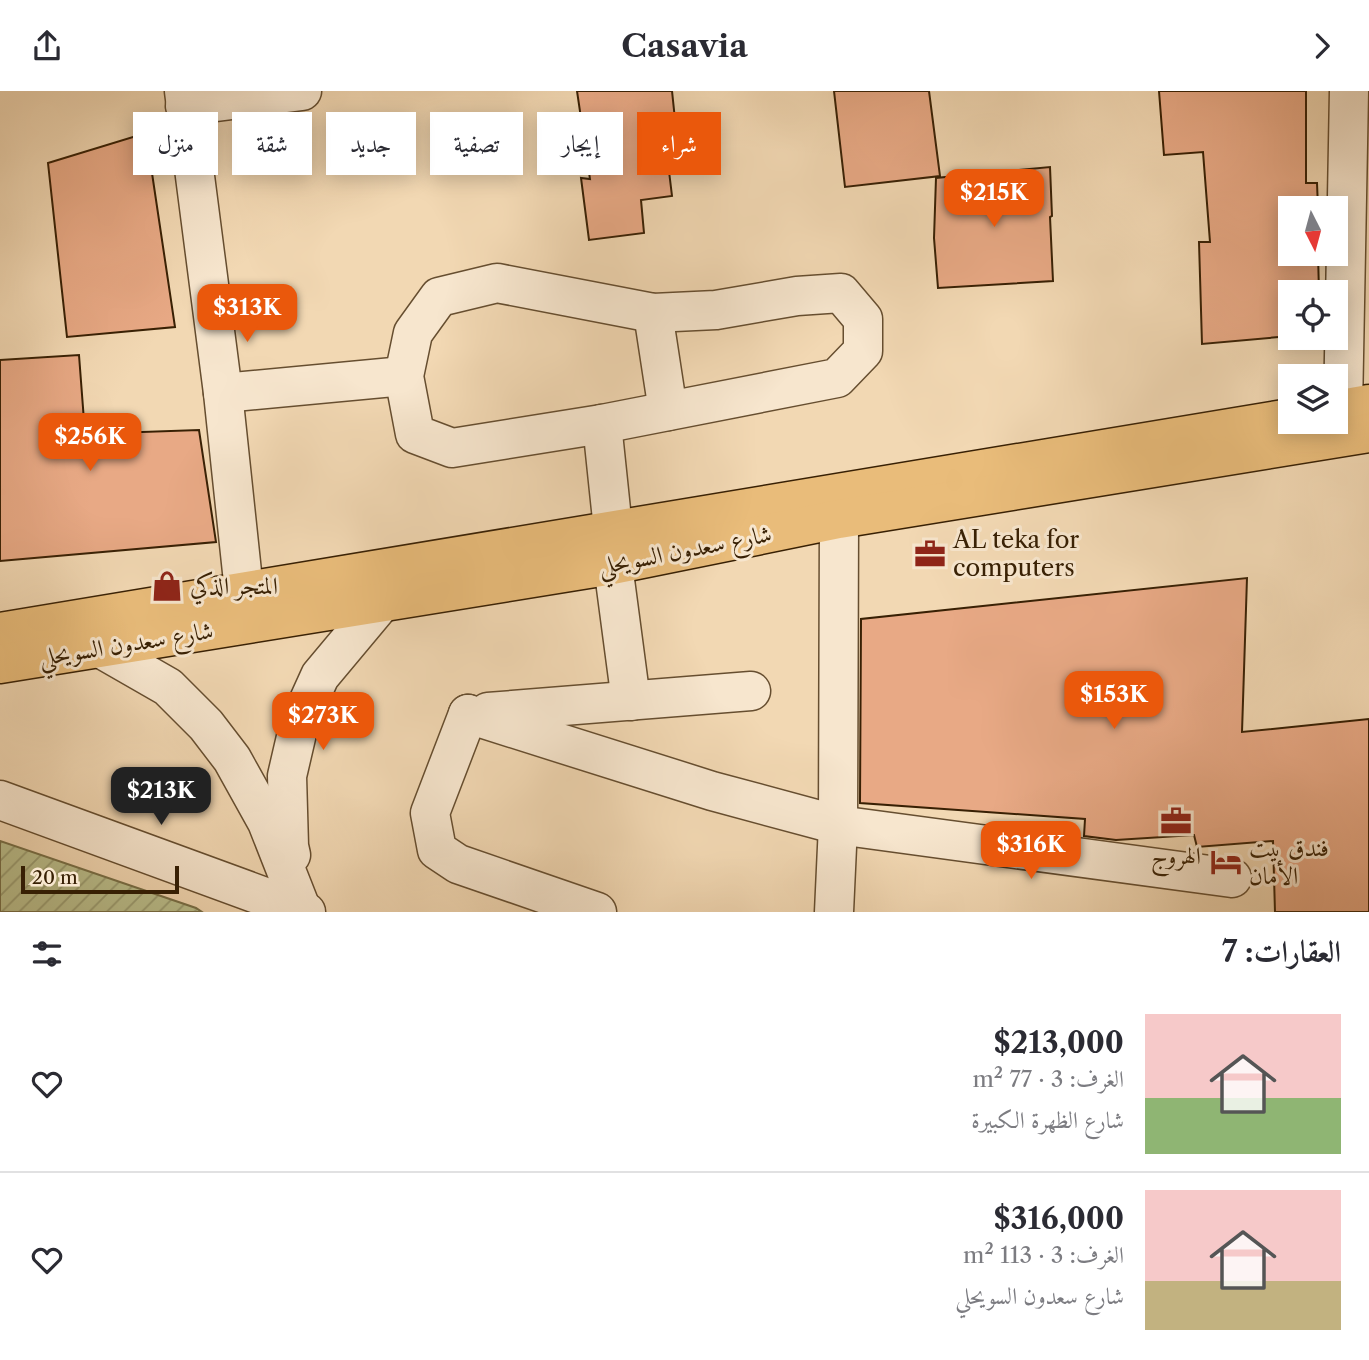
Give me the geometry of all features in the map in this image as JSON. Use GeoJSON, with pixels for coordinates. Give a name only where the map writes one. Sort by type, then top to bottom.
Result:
{"type":"FeatureCollection","features":[{"type":"Feature","properties":{"kind":"main road","name":"شارع سعدون السويحلي"},"geometry":{"type":"LineString","coordinates":[[0,632],[244,591],[839,519],[1354,414]]}},
{"type":"Feature","properties":{"kind":"main road","name":"شارع سعدون السويحلي"},"geometry":{"type":"LineString","coordinates":[[0,664],[381,603],[613,547],[1278,420]]}},
{"type":"Feature","properties":{"kind":"street"},"geometry":{"type":"LineString","coordinates":[[244,591],[223,393],[185,98],[302,91]]}},
{"type":"Feature","properties":{"kind":"street"},"geometry":{"type":"LineString","coordinates":[[1349,91],[1354,414]]}},
{"type":"Feature","properties":{"kind":"street"},"geometry":{"type":"LineString","coordinates":[[497,283],[653,313],[716,310],[797,296],[842,293],[863,319],[863,351],[837,378],[602,424],[452,448],[415,434],[404,376],[413,334],[439,297],[497,283]]}},
{"type":"Feature","properties":{"kind":"street"},"geometry":{"type":"LineString","coordinates":[[653,313],[668,411]]}},
{"type":"Feature","properties":{"kind":"street"},"geometry":{"type":"LineString","coordinates":[[223,393],[404,376]]}},
{"type":"Feature","properties":{"kind":"street"},"geometry":{"type":"LineString","coordinates":[[602,424],[631,701]]}},
{"type":"Feature","properties":{"kind":"street"},"geometry":{"type":"LineString","coordinates":[[834,912],[838,825],[839,519]]}},
{"type":"Feature","properties":{"kind":"street"},"geometry":{"type":"LineString","coordinates":[[303,912],[289,846],[287,776],[300,720],[320,676],[381,603]]}},
{"type":"Feature","properties":{"kind":"street"},"geometry":{"type":"LineString","coordinates":[[100,648],[168,687],[206,725],[232,759],[267,822],[303,912]]}},
{"type":"Feature","properties":{"kind":"street"},"geometry":{"type":"LineString","coordinates":[[468,714],[751,691]]}},
{"type":"Feature","properties":{"kind":"street"},"geometry":{"type":"LineString","coordinates":[[468,714],[712,791],[838,825],[1232,878]]}},
{"type":"Feature","properties":{"kind":"street"},"geometry":{"type":"LineString","coordinates":[[468,714],[430,813],[437,850],[458,865],[597,912]]}},
{"type":"Feature","properties":{"kind":"street"},"geometry":{"type":"LineString","coordinates":[[0,800],[303,912]]}},
{"type":"Feature","properties":{"kind":"green space"},"geometry":{"type":"Polygon","coordinates":[[[0,841],[196,908],[202,912],[0,912],[0,841]]]}},
{"type":"Feature","properties":{"kind":"building"},"geometry":{"type":"Polygon","coordinates":[[[577,91],[672,91],[674,112],[637,112],[637,175],[669,175],[672,196],[641,200],[644,233],[589,240],[581,178],[590,179],[589,175],[623,175],[623,112],[580,112],[577,91]]]}},
{"type":"Feature","properties":{"kind":"building"},"geometry":{"type":"Polygon","coordinates":[[[834,91],[929,91],[940,176],[845,187],[834,91]]]}},
{"type":"Feature","properties":{"kind":"building"},"geometry":{"type":"Polygon","coordinates":[[[1159,91],[1306,91],[1306,183],[1317,183],[1318,196],[1278,196],[1278,266],[1318,266],[1319,280],[1278,280],[1278,337],[1202,344],[1199,242],[1210,242],[1203,152],[1164,155],[1159,91]]]}},
{"type":"Feature","properties":{"kind":"building"},"geometry":{"type":"Polygon","coordinates":[[[133,137],[133,175],[152,175],[175,327],[67,337],[48,163],[133,137]]]}},
{"type":"Feature","properties":{"kind":"building"},"geometry":{"type":"Polygon","coordinates":[[[1050,167],[1053,281],[938,288],[934,238],[936,178],[1050,167]]]}},
{"type":"Feature","properties":{"kind":"building"},"geometry":{"type":"Polygon","coordinates":[[[79,355],[85,434],[199,430],[216,542],[0,561],[0,360],[79,355]]]}},
{"type":"Feature","properties":{"kind":"building"},"geometry":{"type":"Polygon","coordinates":[[[1247,578],[1242,732],[1369,719],[1369,912],[1275,912],[1273,841],[1197,847],[1194,835],[1116,840],[1084,836],[1085,819],[860,803],[861,619],[1247,578]]]}},
{"type":"Feature","properties":{"kind":"place","name":"AL teka for computers"},"geometry":{"type":"Point","coordinates":[930,554]}},
{"type":"Feature","properties":{"kind":"place","name":"المتجر الذكي"},"geometry":{"type":"Point","coordinates":[167,586]}},
{"type":"Feature","properties":{"kind":"place","name":"الهروج"},"geometry":{"type":"Point","coordinates":[1176,821]}},
{"type":"Feature","properties":{"kind":"place","name":"فندق بيت الأمان"},"geometry":{"type":"Point","coordinates":[1226,862]}}]}
